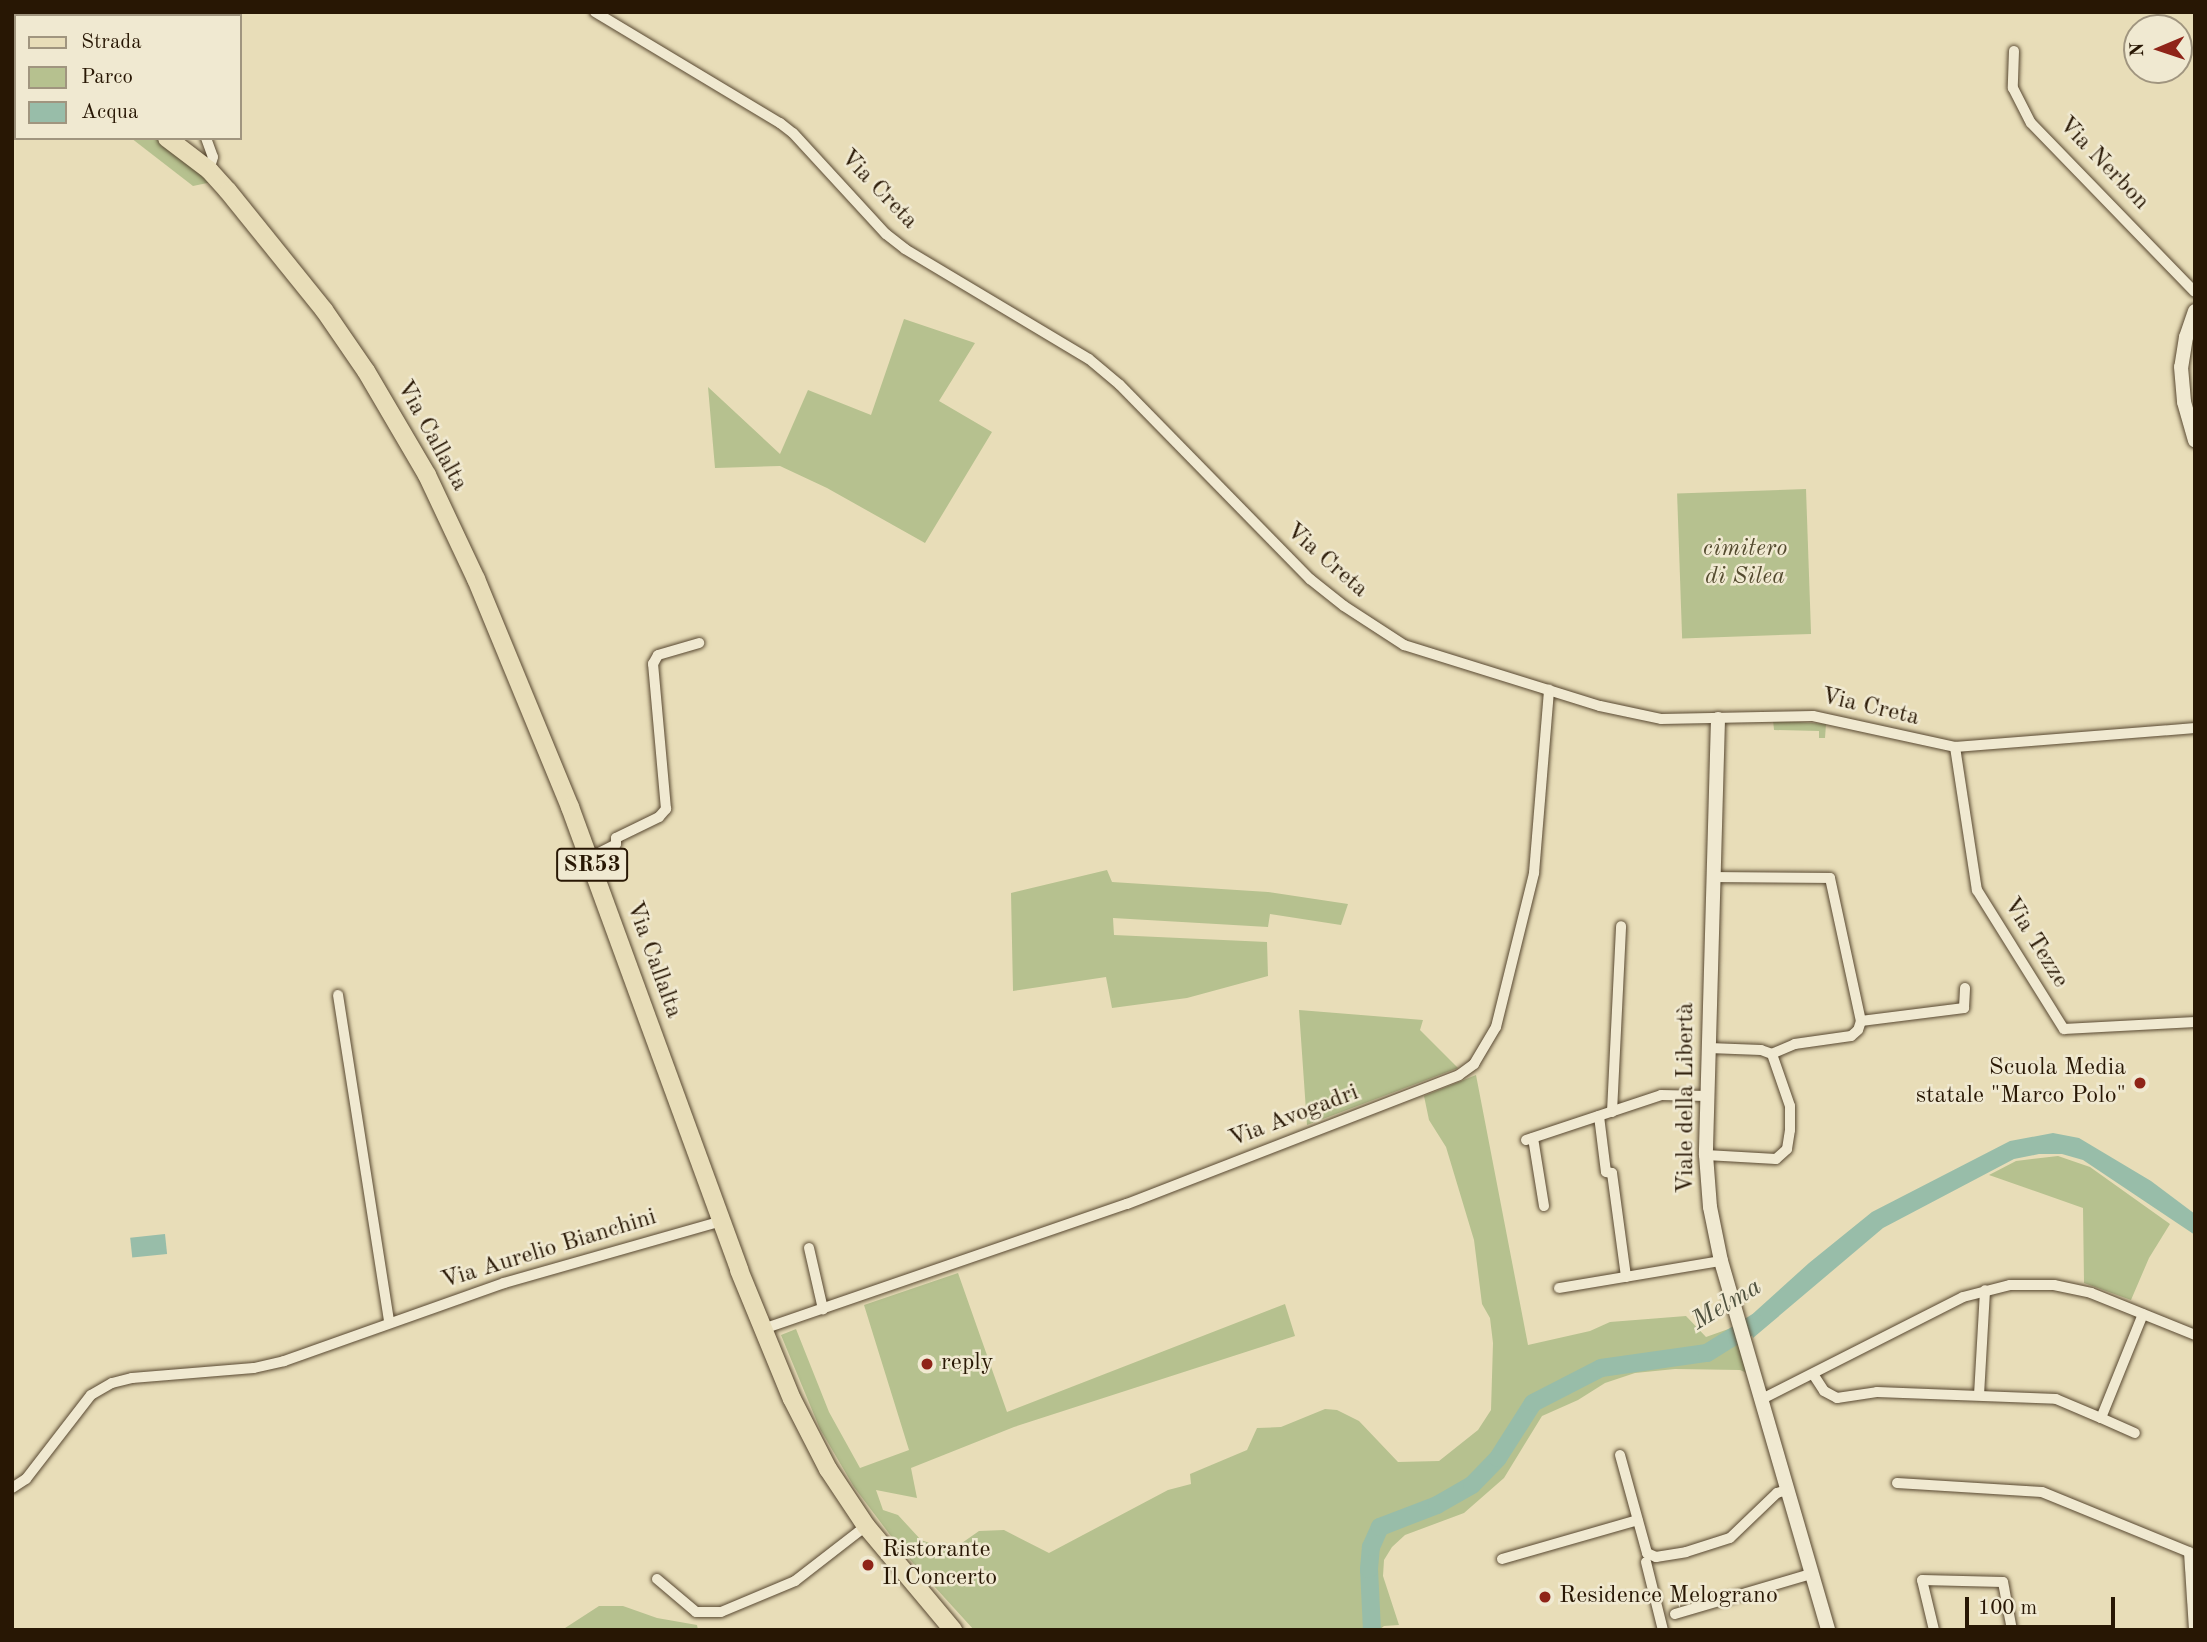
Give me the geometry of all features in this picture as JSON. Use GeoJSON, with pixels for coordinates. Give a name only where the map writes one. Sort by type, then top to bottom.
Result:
{"type":"FeatureCollection","features":[{"type":"Feature","properties":{"kind":"main road","name":"Via Callalta"},"geometry":{"type":"LineString","coordinates":[[170,140],[209,170],[324,310],[366,371],[428,475],[476,579],[589,858],[722,1221],[792,1399],[828,1469],[866,1525],[953,1630]]}},
{"type":"Feature","properties":{"kind":"street","name":"Via Creta"},"geometry":{"type":"LineString","coordinates":[[595,12],[780,123],[803,142],[886,234],[905,249],[1089,359],[1120,385],[1285,556],[1344,606],[1404,645],[1549,690],[1650,717],[1718,719],[1778,714],[1813,716],[1955,747],[2195,728]]}},
{"type":"Feature","properties":{"kind":"street","name":"Via Nerbon"},"geometry":{"type":"LineString","coordinates":[[2014,51],[2013,88],[2031,123],[2195,292]]}},
{"type":"Feature","properties":{"kind":"street"},"geometry":{"type":"LineString","coordinates":[[207,140],[213,157],[209,170]]}},
{"type":"Feature","properties":{"kind":"street"},"geometry":{"type":"LineString","coordinates":[[2195,311],[2186,337],[2181,367],[2184,402],[2195,440]]}},
{"type":"Feature","properties":{"kind":"street"},"geometry":{"type":"LineString","coordinates":[[589,858],[616,844],[616,838],[659,817],[666,809],[653,664],[658,655],[699,643]]}},
{"type":"Feature","properties":{"kind":"street","name":"Via Avogadri"},"geometry":{"type":"LineString","coordinates":[[763,1329],[1127,1204],[1459,1075],[1474,1064],[1496,1027],[1534,873],[1549,690]]}},
{"type":"Feature","properties":{"kind":"street","name":"Viale della Libertà"},"geometry":{"type":"LineString","coordinates":[[1718,719],[1706,1155],[1710,1207],[1721,1261],[1828,1630]]}},
{"type":"Feature","properties":{"kind":"street","name":"Via Tezze"},"geometry":{"type":"LineString","coordinates":[[1955,747],[1977,890],[2064,1029],[2195,1021]]}},
{"type":"Feature","properties":{"kind":"street"},"geometry":{"type":"LineString","coordinates":[[1709,1048],[1761,1050],[1772,1054],[1795,1044],[1851,1035],[1858,1030],[1861,1021],[1830,878],[1713,877]]}},
{"type":"Feature","properties":{"kind":"street"},"geometry":{"type":"LineString","coordinates":[[1612,1112],[1621,926]]}},
{"type":"Feature","properties":{"kind":"street"},"geometry":{"type":"LineString","coordinates":[[1861,1021],[1964,1007],[1965,988]]}},
{"type":"Feature","properties":{"kind":"street"},"geometry":{"type":"LineString","coordinates":[[338,995],[389,1321]]}},
{"type":"Feature","properties":{"kind":"street"},"geometry":{"type":"LineString","coordinates":[[1706,1155],[1776,1159],[1787,1149],[1790,1105],[1772,1054]]}},
{"type":"Feature","properties":{"kind":"street"},"geometry":{"type":"LineString","coordinates":[[1544,1206],[1530,1139],[1661,1095],[1707,1096]]}},
{"type":"Feature","properties":{"kind":"street"},"geometry":{"type":"LineString","coordinates":[[1599,1116],[1606,1172],[1612,1173],[1626,1277]]}},
{"type":"Feature","properties":{"kind":"street","name":"Via Aurelio Bianchini"},"geometry":{"type":"LineString","coordinates":[[12,1488],[26,1479],[91,1395],[112,1383],[132,1378],[254,1368],[284,1361],[389,1321],[504,1283],[722,1221]]}},
{"type":"Feature","properties":{"kind":"street"},"geometry":{"type":"LineString","coordinates":[[809,1248],[823,1309]]}},
{"type":"Feature","properties":{"kind":"street"},"geometry":{"type":"LineString","coordinates":[[1559,1288],[1721,1261]]}},
{"type":"Feature","properties":{"kind":"street"},"geometry":{"type":"LineString","coordinates":[[1762,1399],[1963,1297],[2010,1285],[2054,1285],[2091,1293],[2195,1335]]}},
{"type":"Feature","properties":{"kind":"street"},"geometry":{"type":"LineString","coordinates":[[1979,1395],[1985,1290]]}},
{"type":"Feature","properties":{"kind":"street"},"geometry":{"type":"LineString","coordinates":[[2101,1418],[2143,1314]]}},
{"type":"Feature","properties":{"kind":"street"},"geometry":{"type":"LineString","coordinates":[[1813,1374],[1824,1391],[1837,1398],[1877,1392],[2056,1399],[2135,1433]]}},
{"type":"Feature","properties":{"kind":"street"},"geometry":{"type":"LineString","coordinates":[[1619,1455],[1638,1520],[1663,1630]]}},
{"type":"Feature","properties":{"kind":"street"},"geometry":{"type":"LineString","coordinates":[[1897,1483],[2042,1492],[2192,1553],[2194,1630]]}},
{"type":"Feature","properties":{"kind":"street"},"geometry":{"type":"LineString","coordinates":[[1647,1558],[1686,1552],[1730,1538],[1777,1493],[1787,1489]]}},
{"type":"Feature","properties":{"kind":"street"},"geometry":{"type":"LineString","coordinates":[[1502,1559],[1638,1520]]}},
{"type":"Feature","properties":{"kind":"street"},"geometry":{"type":"LineString","coordinates":[[657,1579],[696,1612],[721,1612],[795,1581],[866,1525]]}},
{"type":"Feature","properties":{"kind":"street"},"geometry":{"type":"LineString","coordinates":[[1675,1614],[1811,1574]]}},
{"type":"Feature","properties":{"kind":"street"},"geometry":{"type":"LineString","coordinates":[[1934,1630],[1922,1580],[2003,1582],[2012,1630]]}},
{"type":"Feature","properties":{"kind":"green space"},"geometry":{"type":"Polygon","coordinates":[[[134,140],[163,140],[212,182],[193,186],[134,140]]]}},
{"type":"Feature","properties":{"kind":"green space"},"geometry":{"type":"Polygon","coordinates":[[[904,319],[975,343],[939,401],[992,432],[925,543],[827,488],[780,466],[715,468],[708,387],[780,454],[808,390],[871,415],[904,319]]]}},
{"type":"Feature","properties":{"kind":"green space","name":"cimitero di Silea"},"geometry":{"type":"Polygon","coordinates":[[[1806,489],[1811,634],[1682,638],[1677,494],[1806,489]]]}},
{"type":"Feature","properties":{"kind":"green space"},"geometry":{"type":"Polygon","coordinates":[[[1773,720],[1826,724],[1825,738],[1819,738],[1819,731],[1774,730],[1773,720]]]}},
{"type":"Feature","properties":{"kind":"green space"},"geometry":{"type":"Polygon","coordinates":[[[1107,870],[1112,882],[1268,892],[1348,904],[1341,925],[1270,914],[1268,927],[1113,918],[1114,935],[1267,942],[1268,976],[1187,998],[1112,1008],[1106,977],[1013,991],[1011,893],[1107,870]]]}},
{"type":"Feature","properties":{"kind":"green space"},"geometry":{"type":"Polygon","coordinates":[[[1299,1010],[1423,1020],[1420,1030],[1458,1068],[1307,1125],[1299,1010]]]}},
{"type":"Feature","properties":{"kind":"green space"},"geometry":{"type":"Polygon","coordinates":[[[1476,1075],[1528,1345],[1590,1331],[1610,1322],[1686,1316],[1706,1337],[1734,1327],[1747,1373],[1740,1370],[1675,1369],[1635,1373],[1605,1383],[1578,1400],[1542,1416],[1504,1478],[1464,1513],[1405,1535],[1392,1547],[1384,1560],[1383,1576],[1399,1625],[1384,1626],[1379,1630],[974,1630],[903,1552],[854,1487],[820,1429],[781,1335],[796,1329],[829,1412],[860,1468],[909,1450],[864,1305],[958,1273],[1007,1412],[1285,1304],[1295,1336],[1014,1427],[911,1468],[917,1498],[876,1490],[883,1510],[898,1515],[921,1540],[935,1545],[959,1545],[979,1531],[1004,1530],[1049,1553],[1168,1490],[1191,1484],[1190,1474],[1247,1450],[1257,1428],[1281,1427],[1325,1409],[1337,1410],[1359,1421],[1398,1462],[1439,1461],[1478,1430],[1491,1410],[1493,1343],[1490,1318],[1482,1304],[1474,1240],[1446,1147],[1429,1120],[1424,1096],[1476,1075]]]}},
{"type":"Feature","properties":{"kind":"green space"},"geometry":{"type":"Polygon","coordinates":[[[2058,1156],[2090,1167],[2170,1224],[2149,1258],[2131,1300],[2084,1283],[2083,1208],[1989,1175],[2016,1161],[2058,1156]]]}},
{"type":"Feature","properties":{"kind":"green space"},"geometry":{"type":"Polygon","coordinates":[[[599,1606],[623,1606],[657,1618],[697,1625],[698,1630],[562,1630],[599,1606]]]}},
{"type":"Feature","properties":{"kind":"water"},"geometry":{"type":"Polygon","coordinates":[[[2053,1133],[2079,1138],[2151,1181],[2195,1214],[2195,1235],[2083,1160],[2062,1154],[2039,1154],[2014,1159],[1883,1228],[1753,1338],[1747,1319],[1809,1263],[1872,1212],[2010,1141],[2053,1133]]]}},
{"type":"Feature","properties":{"kind":"water"},"geometry":{"type":"Polygon","coordinates":[[[165,1234],[167,1254],[132,1258],[130,1238],[165,1234]]]}},
{"type":"Feature","properties":{"kind":"waterway","name":"Melma"},"geometry":{"type":"LineString","coordinates":[[1372,1630],[1369,1569],[1371,1547],[1380,1527],[1437,1505],[1472,1485],[1498,1458],[1533,1403],[1601,1368],[1707,1353],[1755,1323]]}},
{"type":"Feature","properties":{"kind":"place","name":"Scuola Media statale \"Marco Polo\""},"geometry":{"type":"Point","coordinates":[2140,1083]}},
{"type":"Feature","properties":{"kind":"place","name":"reply"},"geometry":{"type":"Point","coordinates":[927,1364]}},
{"type":"Feature","properties":{"kind":"place","name":"Ristorante Il Concerto"},"geometry":{"type":"Point","coordinates":[868,1565]}},
{"type":"Feature","properties":{"kind":"place","name":"Residence Melograno"},"geometry":{"type":"Point","coordinates":[1545,1597]}}]}
